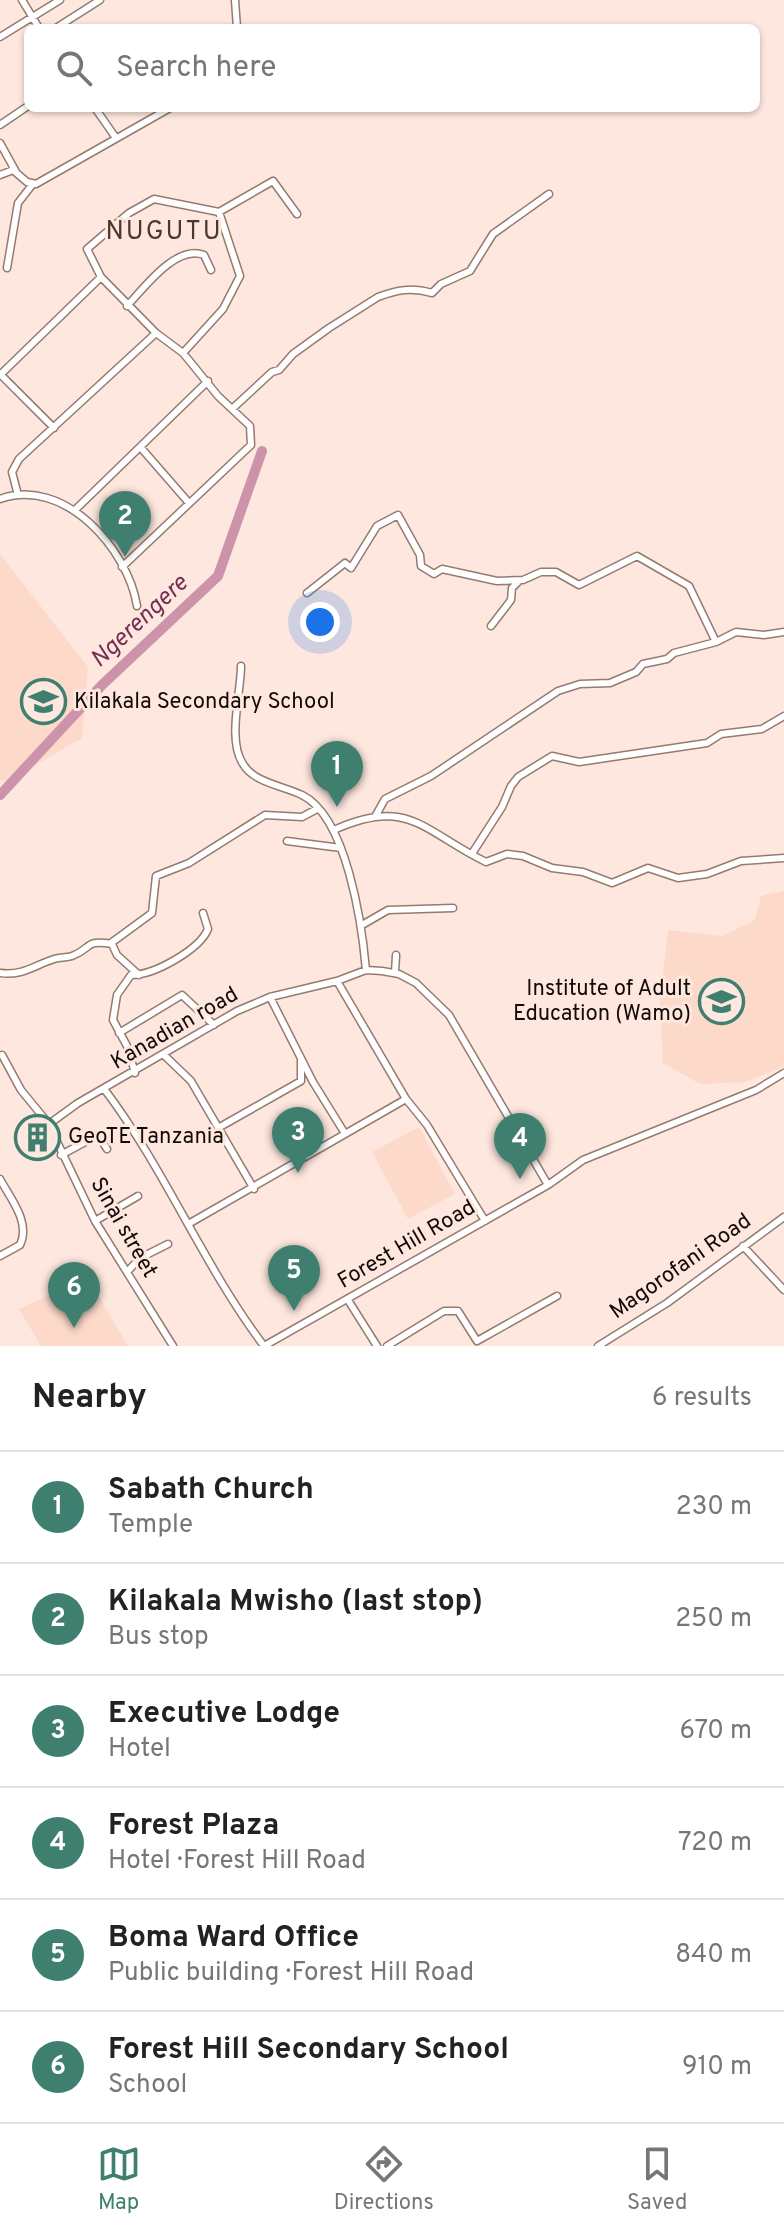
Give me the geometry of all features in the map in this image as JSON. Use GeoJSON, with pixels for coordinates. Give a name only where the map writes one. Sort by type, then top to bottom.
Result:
{"type":"FeatureCollection","features":[{"type":"Feature","properties":{"kind":"street"},"geometry":{"type":"LineString","coordinates":[[22,0],[36,24]]}},
{"type":"Feature","properties":{"kind":"street"},"geometry":{"type":"LineString","coordinates":[[0,37],[60,0]]}},
{"type":"Feature","properties":{"kind":"street"},"geometry":{"type":"LineString","coordinates":[[62,24],[100,0]]}},
{"type":"Feature","properties":{"kind":"street"},"geometry":{"type":"LineString","coordinates":[[235,0],[237,24]]}},
{"type":"Feature","properties":{"kind":"street"},"geometry":{"type":"LineString","coordinates":[[0,125],[24,109]]}},
{"type":"Feature","properties":{"kind":"street"},"geometry":{"type":"LineString","coordinates":[[98,112],[116,138]]}},
{"type":"Feature","properties":{"kind":"street"},"geometry":{"type":"LineString","coordinates":[[7,268],[18,203],[32,185],[163,112]]}},
{"type":"Feature","properties":{"kind":"street"},"geometry":{"type":"LineString","coordinates":[[0,143],[16,172],[32,185]]}},
{"type":"Feature","properties":{"kind":"street"},"geometry":{"type":"LineString","coordinates":[[0,175],[16,172]]}},
{"type":"Feature","properties":{"kind":"street"},"geometry":{"type":"LineString","coordinates":[[122,567],[148,546],[252,443],[250,426],[183,353],[127,306],[101,277],[87,249],[143,204],[166,199],[219,212],[273,181],[297,214]]}},
{"type":"Feature","properties":{"kind":"street"},"geometry":{"type":"LineString","coordinates":[[232,409],[272,372],[281,369],[293,354],[378,297],[388,292],[415,289],[432,293],[441,284],[465,276],[479,261],[493,234],[549,194]]}},
{"type":"Feature","properties":{"kind":"street"},"geometry":{"type":"LineString","coordinates":[[183,353],[223,309],[240,276],[219,212]]}},
{"type":"Feature","properties":{"kind":"street"},"geometry":{"type":"LineString","coordinates":[[127,306],[170,263],[188,254],[204,255],[211,270]]}},
{"type":"Feature","properties":{"kind":"street"},"geometry":{"type":"LineString","coordinates":[[54,428],[0,375],[101,277]]}},
{"type":"Feature","properties":{"kind":"street"},"geometry":{"type":"LineString","coordinates":[[18,495],[12,468],[156,333]]}},
{"type":"Feature","properties":{"kind":"street"},"geometry":{"type":"LineString","coordinates":[[75,510],[142,449],[208,381]]}},
{"type":"Feature","properties":{"kind":"street"},"geometry":{"type":"LineString","coordinates":[[142,449],[189,503]]}},
{"type":"Feature","properties":{"kind":"street"},"geometry":{"type":"LineString","coordinates":[[0,499],[18,495],[46,499],[75,510],[97,531],[132,582],[137,606]]}},
{"type":"Feature","properties":{"kind":"street"},"geometry":{"type":"LineString","coordinates":[[307,593],[345,563],[351,568],[377,526],[397,515],[420,555],[421,566],[430,573],[442,569],[493,581],[519,581],[541,572],[556,572],[579,585],[637,556],[672,573],[689,586],[716,642]]}},
{"type":"Feature","properties":{"kind":"street"},"geometry":{"type":"LineString","coordinates":[[491,626],[511,600],[512,588],[519,581]]}},
{"type":"Feature","properties":{"kind":"street"},"geometry":{"type":"LineString","coordinates":[[376,815],[385,799],[431,776],[558,691],[580,684],[610,683],[636,672],[643,664],[716,642],[736,632],[764,635],[784,632]]}},
{"type":"Feature","properties":{"kind":"street"},"geometry":{"type":"LineString","coordinates":[[241,666],[237,732],[242,763],[260,778],[303,795],[334,830],[362,925],[366,970]]}},
{"type":"Feature","properties":{"kind":"street"},"geometry":{"type":"LineString","coordinates":[[473,852],[518,777],[552,756],[579,762],[628,752],[674,749],[707,743],[721,734],[762,729],[784,716]]}},
{"type":"Feature","properties":{"kind":"street"},"geometry":{"type":"LineString","coordinates":[[0,973],[21,975],[55,959],[71,957],[86,944],[111,943],[152,913],[156,876],[185,865],[265,815],[302,817],[317,809]]}},
{"type":"Feature","properties":{"kind":"street"},"geometry":{"type":"LineString","coordinates":[[334,830],[376,815],[395,816],[435,830],[493,862],[507,854],[523,856],[552,868],[583,872],[612,883],[648,868],[678,878],[707,874],[741,861],[784,858]]}},
{"type":"Feature","properties":{"kind":"street"},"geometry":{"type":"LineString","coordinates":[[287,841],[341,848]]}},
{"type":"Feature","properties":{"kind":"street"},"geometry":{"type":"LineString","coordinates":[[362,925],[388,910],[453,908]]}},
{"type":"Feature","properties":{"kind":"street"},"geometry":{"type":"LineString","coordinates":[[135,1073],[127,1046],[113,1020],[117,995],[129,977],[139,975],[203,941],[208,930],[203,913]]}},
{"type":"Feature","properties":{"kind":"street"},"geometry":{"type":"LineString","coordinates":[[111,943],[117,955],[139,975]]}},
{"type":"Feature","properties":{"kind":"street"},"geometry":{"type":"LineString","coordinates":[[395,973],[396,955]]}},
{"type":"Feature","properties":{"kind":"street","name":"Kanadian road"},"geometry":{"type":"LineString","coordinates":[[49,1124],[78,1103],[214,1025],[270,997],[337,981],[366,970],[395,973],[425,990],[449,1015],[548,1185]]}},
{"type":"Feature","properties":{"kind":"street"},"geometry":{"type":"LineString","coordinates":[[337,981],[406,1099],[427,1125],[485,1221]]}},
{"type":"Feature","properties":{"kind":"street"},"geometry":{"type":"LineString","coordinates":[[119,1033],[182,995],[214,1025]]}},
{"type":"Feature","properties":{"kind":"street"},"geometry":{"type":"LineString","coordinates":[[270,997],[313,1082],[344,1132]]}},
{"type":"Feature","properties":{"kind":"street","name":"Sinai street"},"geometry":{"type":"LineString","coordinates":[[2,1055],[21,1090],[49,1124],[61,1155],[95,1221],[173,1346]]}},
{"type":"Feature","properties":{"kind":"street"},"geometry":{"type":"LineString","coordinates":[[164,1055],[191,1081],[254,1189]]}},
{"type":"Feature","properties":{"kind":"street"},"geometry":{"type":"LineString","coordinates":[[301,1057],[301,1081]]}},
{"type":"Feature","properties":{"kind":"street","name":"Forest Hill Road"},"geometry":{"type":"LineString","coordinates":[[264,1346],[548,1185],[583,1160],[756,1090],[784,1073]]}},
{"type":"Feature","properties":{"kind":"street"},"geometry":{"type":"LineString","coordinates":[[218,1128],[301,1081],[313,1082]]}},
{"type":"Feature","properties":{"kind":"street"},"geometry":{"type":"LineString","coordinates":[[105,1090],[136,1131],[190,1223],[205,1257],[264,1346]]}},
{"type":"Feature","properties":{"kind":"street"},"geometry":{"type":"LineString","coordinates":[[190,1223],[406,1099]]}},
{"type":"Feature","properties":{"kind":"street"},"geometry":{"type":"LineString","coordinates":[[61,1155],[98,1135],[107,1149]]}},
{"type":"Feature","properties":{"kind":"street"},"geometry":{"type":"LineString","coordinates":[[0,1179],[21,1218],[24,1235],[20,1245],[0,1256]]}},
{"type":"Feature","properties":{"kind":"street"},"geometry":{"type":"LineString","coordinates":[[95,1221],[138,1196]]}},
{"type":"Feature","properties":{"kind":"street","name":"Magorofani Road"},"geometry":{"type":"LineString","coordinates":[[604,1345],[784,1217]]}},
{"type":"Feature","properties":{"kind":"street"},"geometry":{"type":"LineString","coordinates":[[127,1272],[140,1258],[168,1244]]}},
{"type":"Feature","properties":{"kind":"street"},"geometry":{"type":"LineString","coordinates":[[743,1246],[784,1290]]}},
{"type":"Feature","properties":{"kind":"street"},"geometry":{"type":"LineString","coordinates":[[387,1346],[444,1311],[453,1310],[458,1311],[477,1341],[557,1296]]}},
{"type":"Feature","properties":{"kind":"street"},"geometry":{"type":"LineString","coordinates":[[348,1300],[377,1346]]}},
{"type":"Feature","properties":{"kind":"shaded area","name":"Kilakala Secondary School"},"geometry":{"type":"Polygon","coordinates":[[[0,554],[88,667],[82,738],[8,781],[0,780],[0,554]]]}},
{"type":"Feature","properties":{"kind":"shaded area"},"geometry":{"type":"Polygon","coordinates":[[[784,891],[784,1067],[745,1082],[700,1084],[663,1063],[660,999],[668,930],[722,936],[755,920],[761,896],[784,891]]]}},
{"type":"Feature","properties":{"kind":"shaded area"},"geometry":{"type":"Polygon","coordinates":[[[419,1127],[455,1194],[408,1219],[372,1152],[419,1127]]]}},
{"type":"Feature","properties":{"kind":"shaded area"},"geometry":{"type":"Polygon","coordinates":[[[88,1278],[128,1346],[41,1346],[19,1309],[88,1278]]]}},
{"type":"Feature","properties":{"kind":"waterway","name":"Ngerengere"},"geometry":{"type":"LineString","coordinates":[[0,795],[102,685],[218,576],[262,451]]}},
{"type":"Feature","properties":{"kind":"place","name":"Kilakala Mwisho (last stop)"},"geometry":{"type":"Point","coordinates":[125,557]}},
{"type":"Feature","properties":{"kind":"place","name":"Kilakala Secondary School"},"geometry":{"type":"Point","coordinates":[43,702]}},
{"type":"Feature","properties":{"kind":"place","name":"Sabath Church"},"geometry":{"type":"Point","coordinates":[337,807]}},
{"type":"Feature","properties":{"kind":"place","name":"Institute of Adult Education (Wamo)"},"geometry":{"type":"Point","coordinates":[722,1002]}},
{"type":"Feature","properties":{"kind":"place","name":"GeoTE Tanzania"},"geometry":{"type":"Point","coordinates":[37,1137]}},
{"type":"Feature","properties":{"kind":"place","name":"Executive Lodge"},"geometry":{"type":"Point","coordinates":[298,1173]}},
{"type":"Feature","properties":{"kind":"place","name":"Forest Plaza"},"geometry":{"type":"Point","coordinates":[520,1179]}},
{"type":"Feature","properties":{"kind":"place","name":"Boma Ward Office"},"geometry":{"type":"Point","coordinates":[294,1311]}},
{"type":"Feature","properties":{"kind":"place","name":"Forest Hill Secondary School"},"geometry":{"type":"Point","coordinates":[74,1328]}},
{"type":"Feature","properties":{"kind":"district","name":"NUGUTU"},"geometry":{"type":"Point","coordinates":[164,232]}}]}
